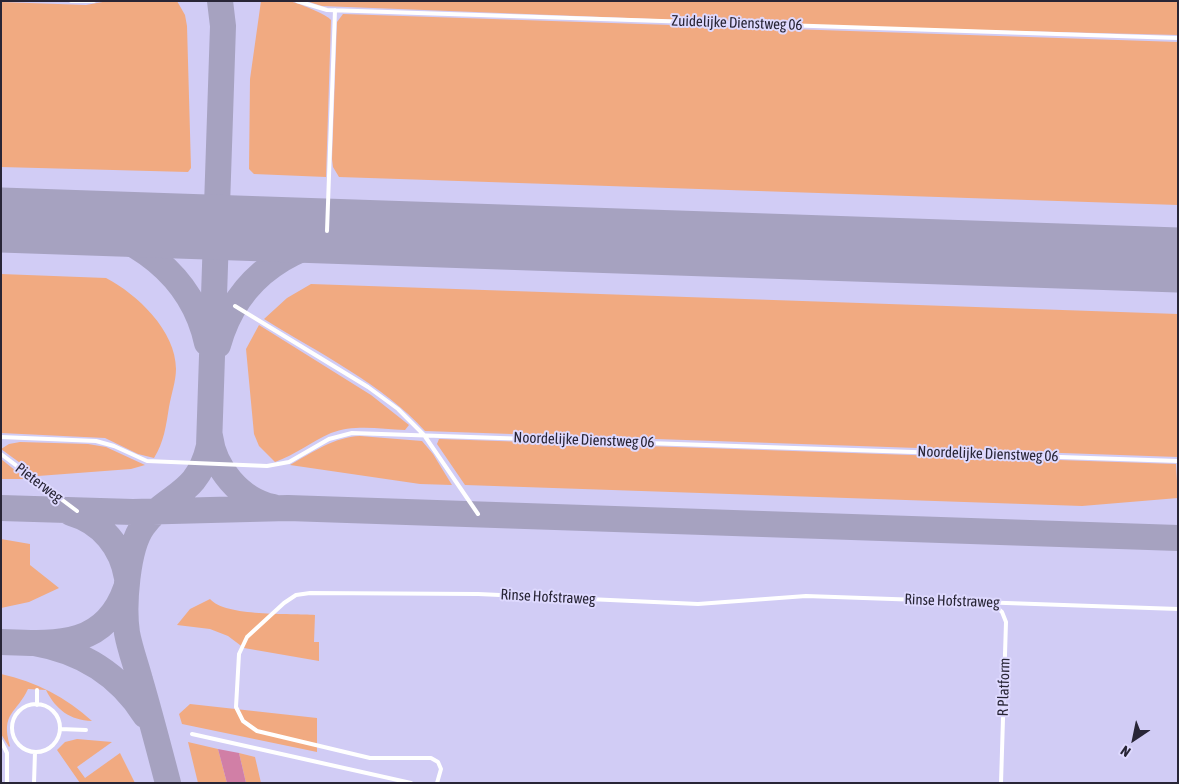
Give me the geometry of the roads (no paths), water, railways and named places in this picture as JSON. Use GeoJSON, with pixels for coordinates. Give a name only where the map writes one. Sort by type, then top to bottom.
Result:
{"type":"FeatureCollection","features":[{"type":"Feature","properties":{"kind":"lane"},"geometry":{"type":"LineString","coordinates":[[71,1],[94,1]]}},
{"type":"Feature","properties":{"kind":"lane","name":"Zuidelijke Dienstweg 06"},"geometry":{"type":"LineString","coordinates":[[297,1],[316,8],[335,10],[1178,38]]}},
{"type":"Feature","properties":{"kind":"lane"},"geometry":{"type":"LineString","coordinates":[[327,231],[335,10]]}},
{"type":"Feature","properties":{"kind":"lane"},"geometry":{"type":"LineString","coordinates":[[235,306],[384,398],[403,413],[424,435],[478,514]]}},
{"type":"Feature","properties":{"kind":"lane","name":"Noordelijke Dienstweg 06"},"geometry":{"type":"LineString","coordinates":[[1,437],[96,441],[152,462],[266,466],[289,462],[329,439],[349,433],[1178,460]]}},
{"type":"Feature","properties":{"kind":"lane","name":"Pieterweg"},"geometry":{"type":"LineString","coordinates":[[1,454],[77,511]]}},
{"type":"Feature","properties":{"kind":"lane","name":"Rinse Hofstraweg"},"geometry":{"type":"LineString","coordinates":[[437,783],[441,769],[438,762],[430,758],[370,758],[257,731],[248,726],[239,717],[236,702],[238,659],[248,637],[290,598],[310,592],[478,594],[698,604],[788,596],[1178,609]]}},
{"type":"Feature","properties":{"kind":"lane","name":"R Platform"},"geometry":{"type":"LineString","coordinates":[[986,602],[1000,608],[1006,622],[1001,783]]}},
{"type":"Feature","properties":{"kind":"lane"},"geometry":{"type":"LineString","coordinates":[[37,690],[37,705]]}},
{"type":"Feature","properties":{"kind":"lane"},"geometry":{"type":"LineString","coordinates":[[37,705],[45,707],[54,714],[60,729],[53,745],[43,751],[35,752],[27,750],[18,743],[12,727],[19,712],[29,706],[37,705]]}},
{"type":"Feature","properties":{"kind":"lane"},"geometry":{"type":"LineString","coordinates":[[60,729],[86,730]]}},
{"type":"Feature","properties":{"kind":"lane"},"geometry":{"type":"LineString","coordinates":[[192,734],[411,783]]}},
{"type":"Feature","properties":{"kind":"lane"},"geometry":{"type":"LineString","coordinates":[[1,741],[8,753],[7,783]]}},
{"type":"Feature","properties":{"kind":"lane"},"geometry":{"type":"LineString","coordinates":[[34,783],[35,752]]}}]}
